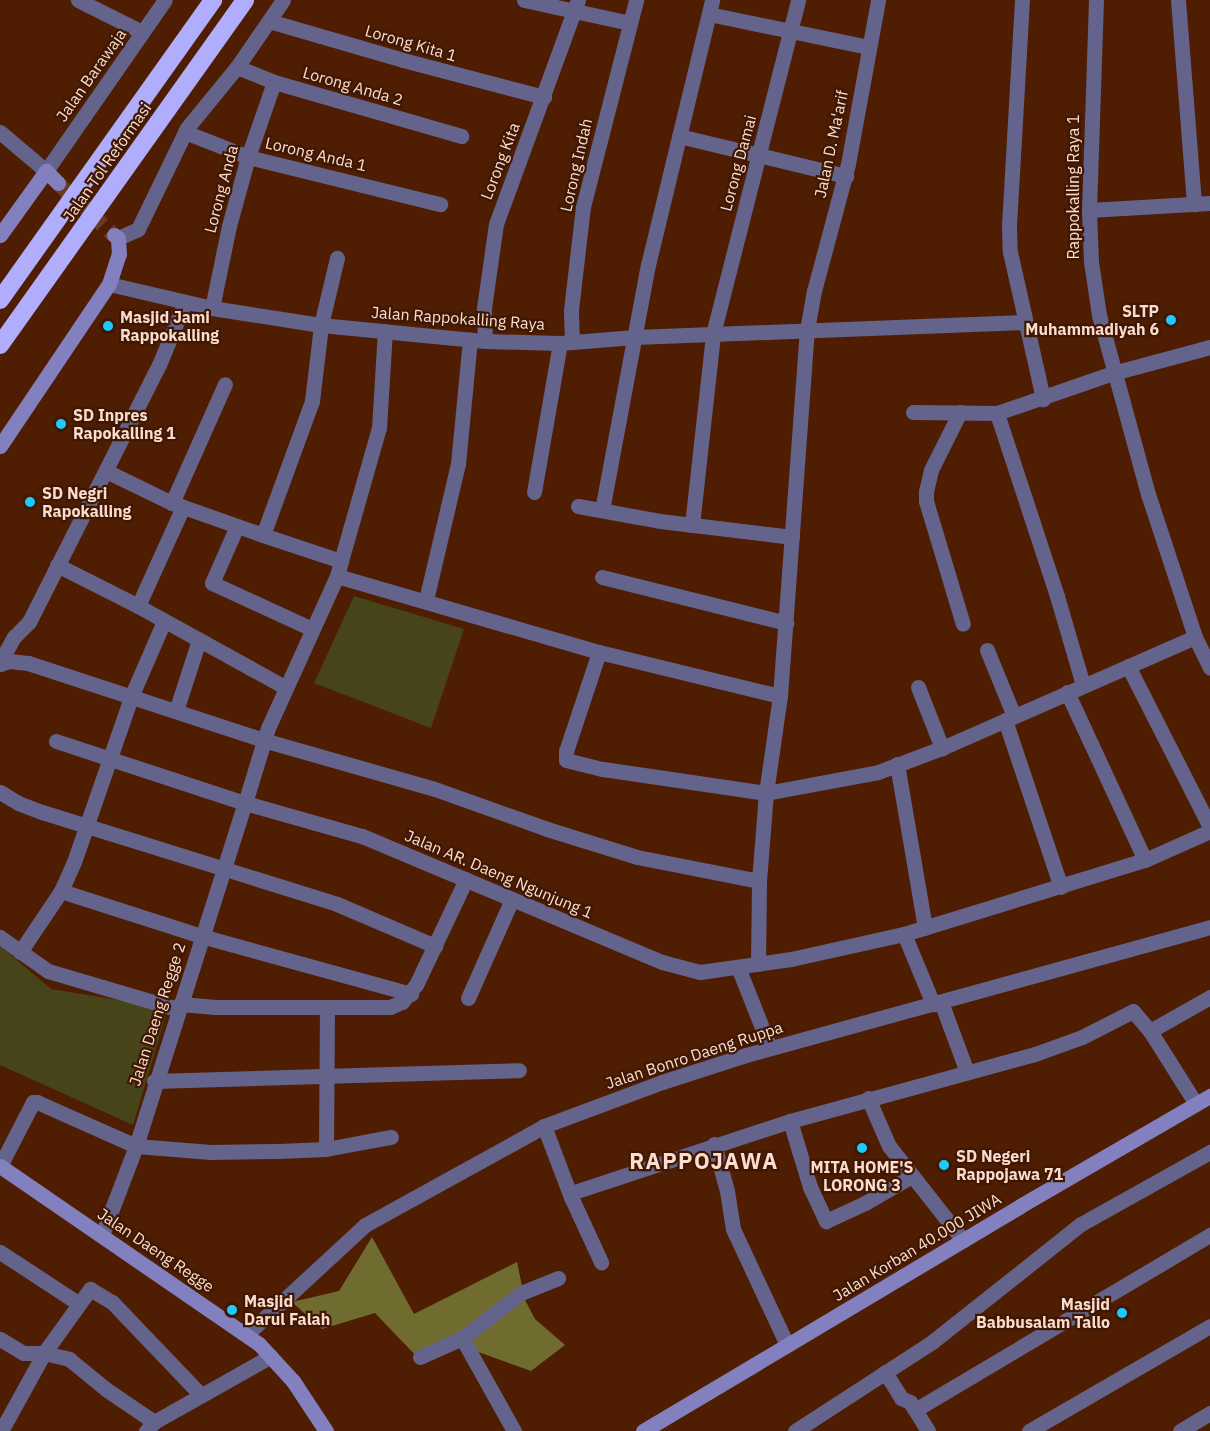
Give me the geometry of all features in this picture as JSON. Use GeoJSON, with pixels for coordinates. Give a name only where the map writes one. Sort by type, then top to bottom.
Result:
{"type":"FeatureCollection","features":[{"type":"Feature","properties":{"kind":"highway","name":"Jalan Tol Reformasi"},"geometry":{"type":"LineString","coordinates":[[0,300],[213,0]]}},
{"type":"Feature","properties":{"kind":"highway","name":"Jalan Tol Reformasi"},"geometry":{"type":"LineString","coordinates":[[0,345],[245,0]]}},
{"type":"Feature","properties":{"kind":"street"},"geometry":{"type":"LineString","coordinates":[[78,0],[142,32]]}},
{"type":"Feature","properties":{"kind":"street","name":"Jalan Barawaja"},"geometry":{"type":"LineString","coordinates":[[46,171],[165,0]]}},
{"type":"Feature","properties":{"kind":"street"},"geometry":{"type":"LineString","coordinates":[[0,446],[109,284],[118,264],[116,237],[138,230],[185,132],[237,67],[283,0]]}},
{"type":"Feature","properties":{"kind":"street"},"geometry":{"type":"LineString","coordinates":[[524,0],[577,5],[630,23]]}},
{"type":"Feature","properties":{"kind":"street","name":"Lorong Indah"},"geometry":{"type":"LineString","coordinates":[[534,492],[566,342],[583,207],[636,0]]}},
{"type":"Feature","properties":{"kind":"street","name":"Lorong Damai"},"geometry":{"type":"LineString","coordinates":[[692,525],[713,334],[798,0]]}},
{"type":"Feature","properties":{"kind":"street","name":"Jalan D. Ma'arif"},"geometry":{"type":"LineString","coordinates":[[758,964],[759,881],[766,793],[780,696],[807,330],[814,291],[846,176],[878,0]]}},
{"type":"Feature","properties":{"kind":"street"},"geometry":{"type":"LineString","coordinates":[[1022,0],[1009,228],[1012,260],[1043,399]]}},
{"type":"Feature","properties":{"kind":"street","name":"Rappokalling Raya 1"},"geometry":{"type":"LineString","coordinates":[[1096,0],[1089,210],[1091,262],[1098,315],[1113,373],[1195,637],[1210,668]]}},
{"type":"Feature","properties":{"kind":"street"},"geometry":{"type":"LineString","coordinates":[[1178,0],[1194,204]]}},
{"type":"Feature","properties":{"kind":"street","name":"Lorong Kita"},"geometry":{"type":"LineString","coordinates":[[426,600],[458,464],[496,224],[577,5]]}},
{"type":"Feature","properties":{"kind":"street"},"geometry":{"type":"LineString","coordinates":[[602,510],[648,265],[710,7],[790,32],[868,47]]}},
{"type":"Feature","properties":{"kind":"street","name":"Lorong Kita 1"},"geometry":{"type":"LineString","coordinates":[[269,21],[403,60],[544,97]]}},
{"type":"Feature","properties":{"kind":"street","name":"Lorong Anda 2"},"geometry":{"type":"LineString","coordinates":[[237,67],[274,82],[461,136]]}},
{"type":"Feature","properties":{"kind":"street","name":"Lorong Anda"},"geometry":{"type":"LineString","coordinates":[[212,308],[229,226],[248,157],[274,82]]}},
{"type":"Feature","properties":{"kind":"street"},"geometry":{"type":"LineString","coordinates":[[0,132],[58,183]]}},
{"type":"Feature","properties":{"kind":"street","name":"Lorong Anda 1"},"geometry":{"type":"LineString","coordinates":[[185,132],[248,157],[440,204]]}},
{"type":"Feature","properties":{"kind":"street"},"geometry":{"type":"LineString","coordinates":[[679,136],[846,176]]}},
{"type":"Feature","properties":{"kind":"street"},"geometry":{"type":"LineString","coordinates":[[0,234],[46,171]]}},
{"type":"Feature","properties":{"kind":"street"},"geometry":{"type":"LineString","coordinates":[[1089,210],[1210,203]]}},
{"type":"Feature","properties":{"kind":"street"},"geometry":{"type":"LineString","coordinates":[[263,535],[312,401],[321,325],[336,258]]}},
{"type":"Feature","properties":{"kind":"street","name":"Jalan Rappokalling Raya"},"geometry":{"type":"LineString","coordinates":[[109,284],[212,308],[321,325],[478,341],[566,342],[1025,322]]}},
{"type":"Feature","properties":{"kind":"street"},"geometry":{"type":"LineString","coordinates":[[0,663],[14,637],[29,622],[159,364],[185,302]]}},
{"type":"Feature","properties":{"kind":"street","name":"Jalan Daeng Regge 2"},"geometry":{"type":"LineString","coordinates":[[102,1235],[136,1146],[154,1081],[182,1004],[263,740],[337,576],[379,428],[386,332]]}},
{"type":"Feature","properties":{"kind":"street"},"geometry":{"type":"LineString","coordinates":[[914,412],[997,413],[1113,373],[1210,347]]}},
{"type":"Feature","properties":{"kind":"street"},"geometry":{"type":"LineString","coordinates":[[138,606],[225,384]]}},
{"type":"Feature","properties":{"kind":"street"},"geometry":{"type":"LineString","coordinates":[[960,412],[931,470],[926,501],[963,624]]}},
{"type":"Feature","properties":{"kind":"street"},"geometry":{"type":"LineString","coordinates":[[997,413],[1057,596],[1083,685]]}},
{"type":"Feature","properties":{"kind":"street"},"geometry":{"type":"LineString","coordinates":[[106,471],[177,505],[341,561]]}},
{"type":"Feature","properties":{"kind":"street"},"geometry":{"type":"LineString","coordinates":[[578,506],[692,525],[792,537]]}},
{"type":"Feature","properties":{"kind":"street"},"geometry":{"type":"LineString","coordinates":[[237,526],[212,583],[312,629]]}},
{"type":"Feature","properties":{"kind":"street"},"geometry":{"type":"LineString","coordinates":[[57,565],[138,606],[285,687]]}},
{"type":"Feature","properties":{"kind":"street"},"geometry":{"type":"LineString","coordinates":[[337,576],[599,652],[780,696]]}},
{"type":"Feature","properties":{"kind":"street"},"geometry":{"type":"LineString","coordinates":[[602,577],[786,623]]}},
{"type":"Feature","properties":{"kind":"street"},"geometry":{"type":"LineString","coordinates":[[20,952],[61,891],[89,825],[131,697],[164,621]]}},
{"type":"Feature","properties":{"kind":"street"},"geometry":{"type":"LineString","coordinates":[[599,652],[566,751],[566,760],[603,769],[766,793],[855,778],[942,748],[1195,637]]}},
{"type":"Feature","properties":{"kind":"street"},"geometry":{"type":"LineString","coordinates":[[176,711],[200,640]]}},
{"type":"Feature","properties":{"kind":"street"},"geometry":{"type":"LineString","coordinates":[[987,650],[1061,887]]}},
{"type":"Feature","properties":{"kind":"street"},"geometry":{"type":"LineString","coordinates":[[0,663],[17,661],[263,740],[432,788],[555,832],[637,857],[759,881]]}},
{"type":"Feature","properties":{"kind":"street"},"geometry":{"type":"LineString","coordinates":[[1128,666],[1210,829]]}},
{"type":"Feature","properties":{"kind":"street"},"geometry":{"type":"LineString","coordinates":[[918,687],[942,748]]}},
{"type":"Feature","properties":{"kind":"street"},"geometry":{"type":"LineString","coordinates":[[1067,692],[1145,860]]}},
{"type":"Feature","properties":{"kind":"street","name":"Jalan AR. Daeng Ngunjung 1"},"geometry":{"type":"LineString","coordinates":[[56,741],[245,803],[351,832],[676,967],[700,972],[758,964],[904,934],[1145,860],[1210,829]]}},
{"type":"Feature","properties":{"kind":"street"},"geometry":{"type":"LineString","coordinates":[[897,764],[925,928]]}},
{"type":"Feature","properties":{"kind":"street"},"geometry":{"type":"LineString","coordinates":[[0,792],[34,809],[337,904],[435,946]]}},
{"type":"Feature","properties":{"kind":"street"},"geometry":{"type":"LineString","coordinates":[[0,937],[48,971],[72,981],[174,1008],[182,1004],[215,1007],[390,1006],[402,1002],[411,994],[466,879]]}},
{"type":"Feature","properties":{"kind":"street"},"geometry":{"type":"LineString","coordinates":[[61,891],[201,936],[411,994]]}},
{"type":"Feature","properties":{"kind":"street"},"geometry":{"type":"LineString","coordinates":[[468,998],[512,899]]}},
{"type":"Feature","properties":{"kind":"street","name":"Jalan Bonro Daeng Ruppa"},"geometry":{"type":"LineString","coordinates":[[247,1334],[366,1226],[544,1126],[662,1082],[770,1048],[1210,927]]}},
{"type":"Feature","properties":{"kind":"street"},"geometry":{"type":"LineString","coordinates":[[904,934],[967,1072]]}},
{"type":"Feature","properties":{"kind":"street"},"geometry":{"type":"LineString","coordinates":[[738,967],[770,1048]]}},
{"type":"Feature","properties":{"kind":"street"},"geometry":{"type":"LineString","coordinates":[[1150,1031],[1210,997]]}},
{"type":"Feature","properties":{"kind":"street"},"geometry":{"type":"LineString","coordinates":[[326,1149],[327,1007]]}},
{"type":"Feature","properties":{"kind":"street"},"geometry":{"type":"LineString","coordinates":[[571,1193],[714,1144],[1066,1043],[1131,1011],[1136,1011],[1150,1031],[1196,1104]]}},
{"type":"Feature","properties":{"kind":"street"},"geometry":{"type":"LineString","coordinates":[[154,1081],[519,1070]]}},
{"type":"Feature","properties":{"kind":"street","name":"Jalan Korban 40.000 JIWA"},"geometry":{"type":"LineString","coordinates":[[644,1431],[787,1344],[1210,1096]]}},
{"type":"Feature","properties":{"kind":"street"},"geometry":{"type":"LineString","coordinates":[[868,1098],[885,1138],[963,1240]]}},
{"type":"Feature","properties":{"kind":"street"},"geometry":{"type":"LineString","coordinates":[[0,1166],[33,1102],[37,1101],[136,1146],[211,1152],[326,1149],[391,1137]]}},
{"type":"Feature","properties":{"kind":"street"},"geometry":{"type":"LineString","coordinates":[[790,1121],[810,1187],[826,1221],[865,1203],[912,1176]]}},
{"type":"Feature","properties":{"kind":"street"},"geometry":{"type":"LineString","coordinates":[[544,1126],[601,1262]]}},
{"type":"Feature","properties":{"kind":"street"},"geometry":{"type":"LineString","coordinates":[[714,1144],[727,1191],[733,1229],[787,1344]]}},
{"type":"Feature","properties":{"kind":"street"},"geometry":{"type":"LineString","coordinates":[[795,1431],[941,1335],[1081,1224],[1210,1152]]}},
{"type":"Feature","properties":{"kind":"street","name":"Jalan Daeng Regge"},"geometry":{"type":"LineString","coordinates":[[0,1166],[247,1334],[293,1381],[326,1431]]}},
{"type":"Feature","properties":{"kind":"street"},"geometry":{"type":"LineString","coordinates":[[915,1410],[1210,1234]]}},
{"type":"Feature","properties":{"kind":"street"},"geometry":{"type":"LineString","coordinates":[[0,1252],[78,1303]]}},
{"type":"Feature","properties":{"kind":"street"},"geometry":{"type":"LineString","coordinates":[[420,1357],[462,1338],[521,1293],[558,1278]]}},
{"type":"Feature","properties":{"kind":"street"},"geometry":{"type":"LineString","coordinates":[[1,1431],[44,1353],[90,1289],[112,1302],[201,1395]]}},
{"type":"Feature","properties":{"kind":"street"},"geometry":{"type":"LineString","coordinates":[[1029,1431],[1210,1326]]}},
{"type":"Feature","properties":{"kind":"street"},"geometry":{"type":"LineString","coordinates":[[462,1338],[514,1431]]}},
{"type":"Feature","properties":{"kind":"street"},"geometry":{"type":"LineString","coordinates":[[0,1339],[23,1353],[44,1353],[69,1359],[150,1426],[271,1356]]}},
{"type":"Feature","properties":{"kind":"street"},"geometry":{"type":"LineString","coordinates":[[885,1372],[901,1398],[915,1410],[928,1431]]}},
{"type":"Feature","properties":{"kind":"street"},"geometry":{"type":"LineString","coordinates":[[1180,1431],[1210,1413]]}},
{"type":"Feature","properties":{"kind":"shaded area"},"geometry":{"type":"Polygon","coordinates":[[[354,596],[464,629],[431,728],[314,683],[354,596]]]}},
{"type":"Feature","properties":{"kind":"shaded area"},"geometry":{"type":"Polygon","coordinates":[[[0,946],[51,989],[168,1008],[133,1125],[0,1065],[0,946]]]}},
{"type":"Feature","properties":{"kind":"shaded area"},"geometry":{"type":"Polygon","coordinates":[[[372,1237],[414,1314],[517,1262],[525,1300],[535,1319],[565,1345],[531,1371],[451,1342],[419,1359],[375,1313],[322,1329],[292,1302],[339,1291],[372,1237]]]}},
{"type":"Feature","properties":{"kind":"tunnel"},"geometry":{"type":"LineString","coordinates":[[58,183],[114,235]]}},
{"type":"Feature","properties":{"kind":"place","name":"SLTP Muhammadiyah 6"},"geometry":{"type":"Point","coordinates":[1171,320]}},
{"type":"Feature","properties":{"kind":"place","name":"Masjid Jami Rappokalling"},"geometry":{"type":"Point","coordinates":[108,326]}},
{"type":"Feature","properties":{"kind":"place","name":"SD Inpres Rapokalling 1"},"geometry":{"type":"Point","coordinates":[61,424]}},
{"type":"Feature","properties":{"kind":"place","name":"SD Negri Rapokalling"},"geometry":{"type":"Point","coordinates":[30,502]}},
{"type":"Feature","properties":{"kind":"place","name":"MITA HOME'S LORONG 3"},"geometry":{"type":"Point","coordinates":[862,1148]}},
{"type":"Feature","properties":{"kind":"place","name":"SD Negeri Rappojawa 71"},"geometry":{"type":"Point","coordinates":[944,1165]}},
{"type":"Feature","properties":{"kind":"place","name":"Masjid Darul Falah"},"geometry":{"type":"Point","coordinates":[232,1310]}},
{"type":"Feature","properties":{"kind":"place","name":"Masjid Babbusalam Tallo"},"geometry":{"type":"Point","coordinates":[1122,1313]}},
{"type":"Feature","properties":{"kind":"district","name":"RAPPOJAWA"},"geometry":{"type":"Point","coordinates":[704,1161]}}]}
